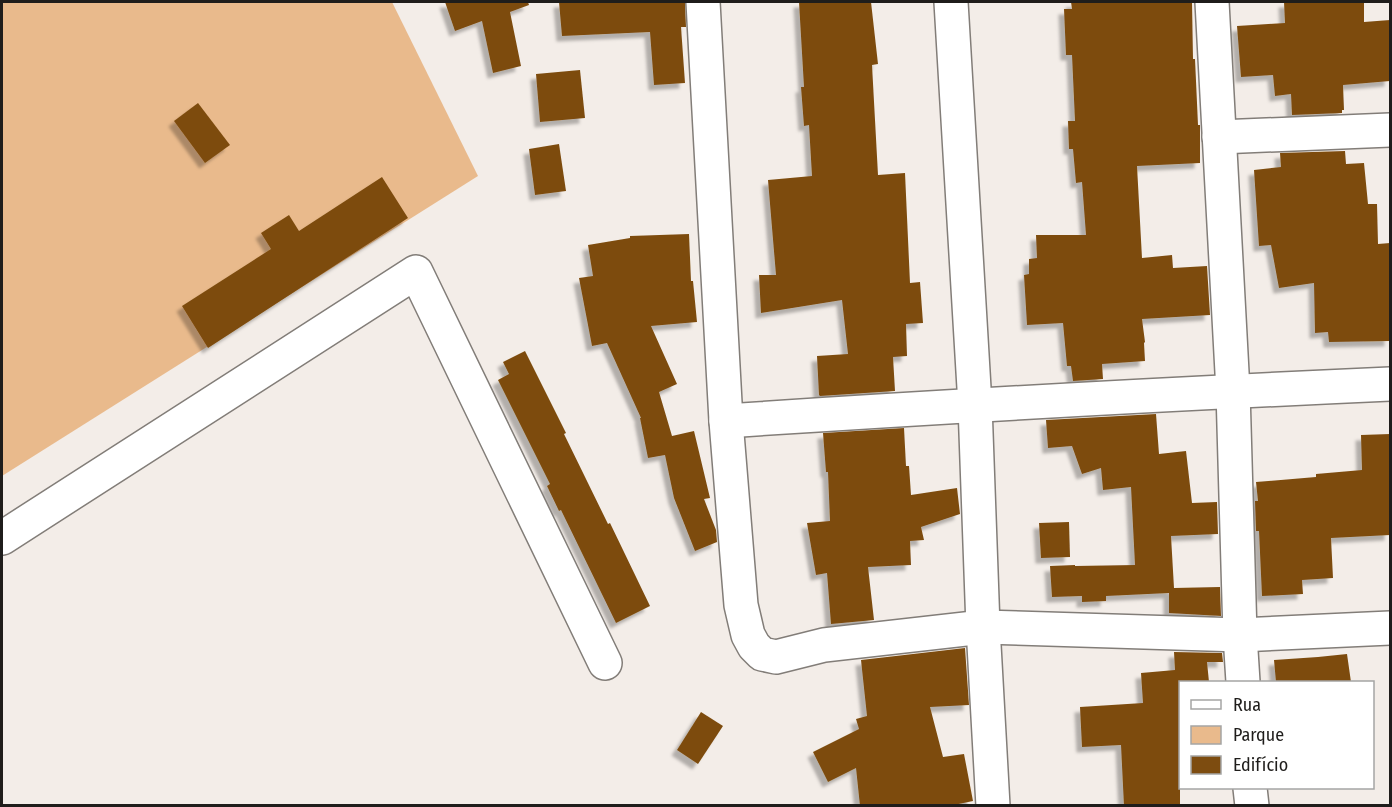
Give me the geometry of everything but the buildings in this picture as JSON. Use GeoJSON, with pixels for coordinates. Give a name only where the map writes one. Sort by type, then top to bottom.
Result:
{"type":"FeatureCollection","features":[{"type":"Feature","properties":{"kind":"street"},"geometry":{"type":"LineString","coordinates":[[703,2],[726,421],[741,605],[748,634],[754,646],[762,654],[776,657],[824,645],[983,627],[1240,635],[1390,628]]}},
{"type":"Feature","properties":{"kind":"street"},"geometry":{"type":"LineString","coordinates":[[951,2],[975,405],[983,627],[993,806]]}},
{"type":"Feature","properties":{"kind":"street"},"geometry":{"type":"LineString","coordinates":[[1212,2],[1233,391],[1243,681]]}},
{"type":"Feature","properties":{"kind":"street"},"geometry":{"type":"LineString","coordinates":[[1219,137],[1390,130]]}},
{"type":"Feature","properties":{"kind":"street"},"geometry":{"type":"LineString","coordinates":[[2,538],[416,272],[605,663]]}},
{"type":"Feature","properties":{"kind":"street"},"geometry":{"type":"LineString","coordinates":[[726,421],[975,405],[1390,384]]}},
{"type":"Feature","properties":{"kind":"street"},"geometry":{"type":"LineString","coordinates":[[1250,789],[1252,806]]}},
{"type":"Feature","properties":{"kind":"green space"},"geometry":{"type":"Polygon","coordinates":[[[2,2],[392,2],[478,176],[2,476],[2,2]]]}}]}
